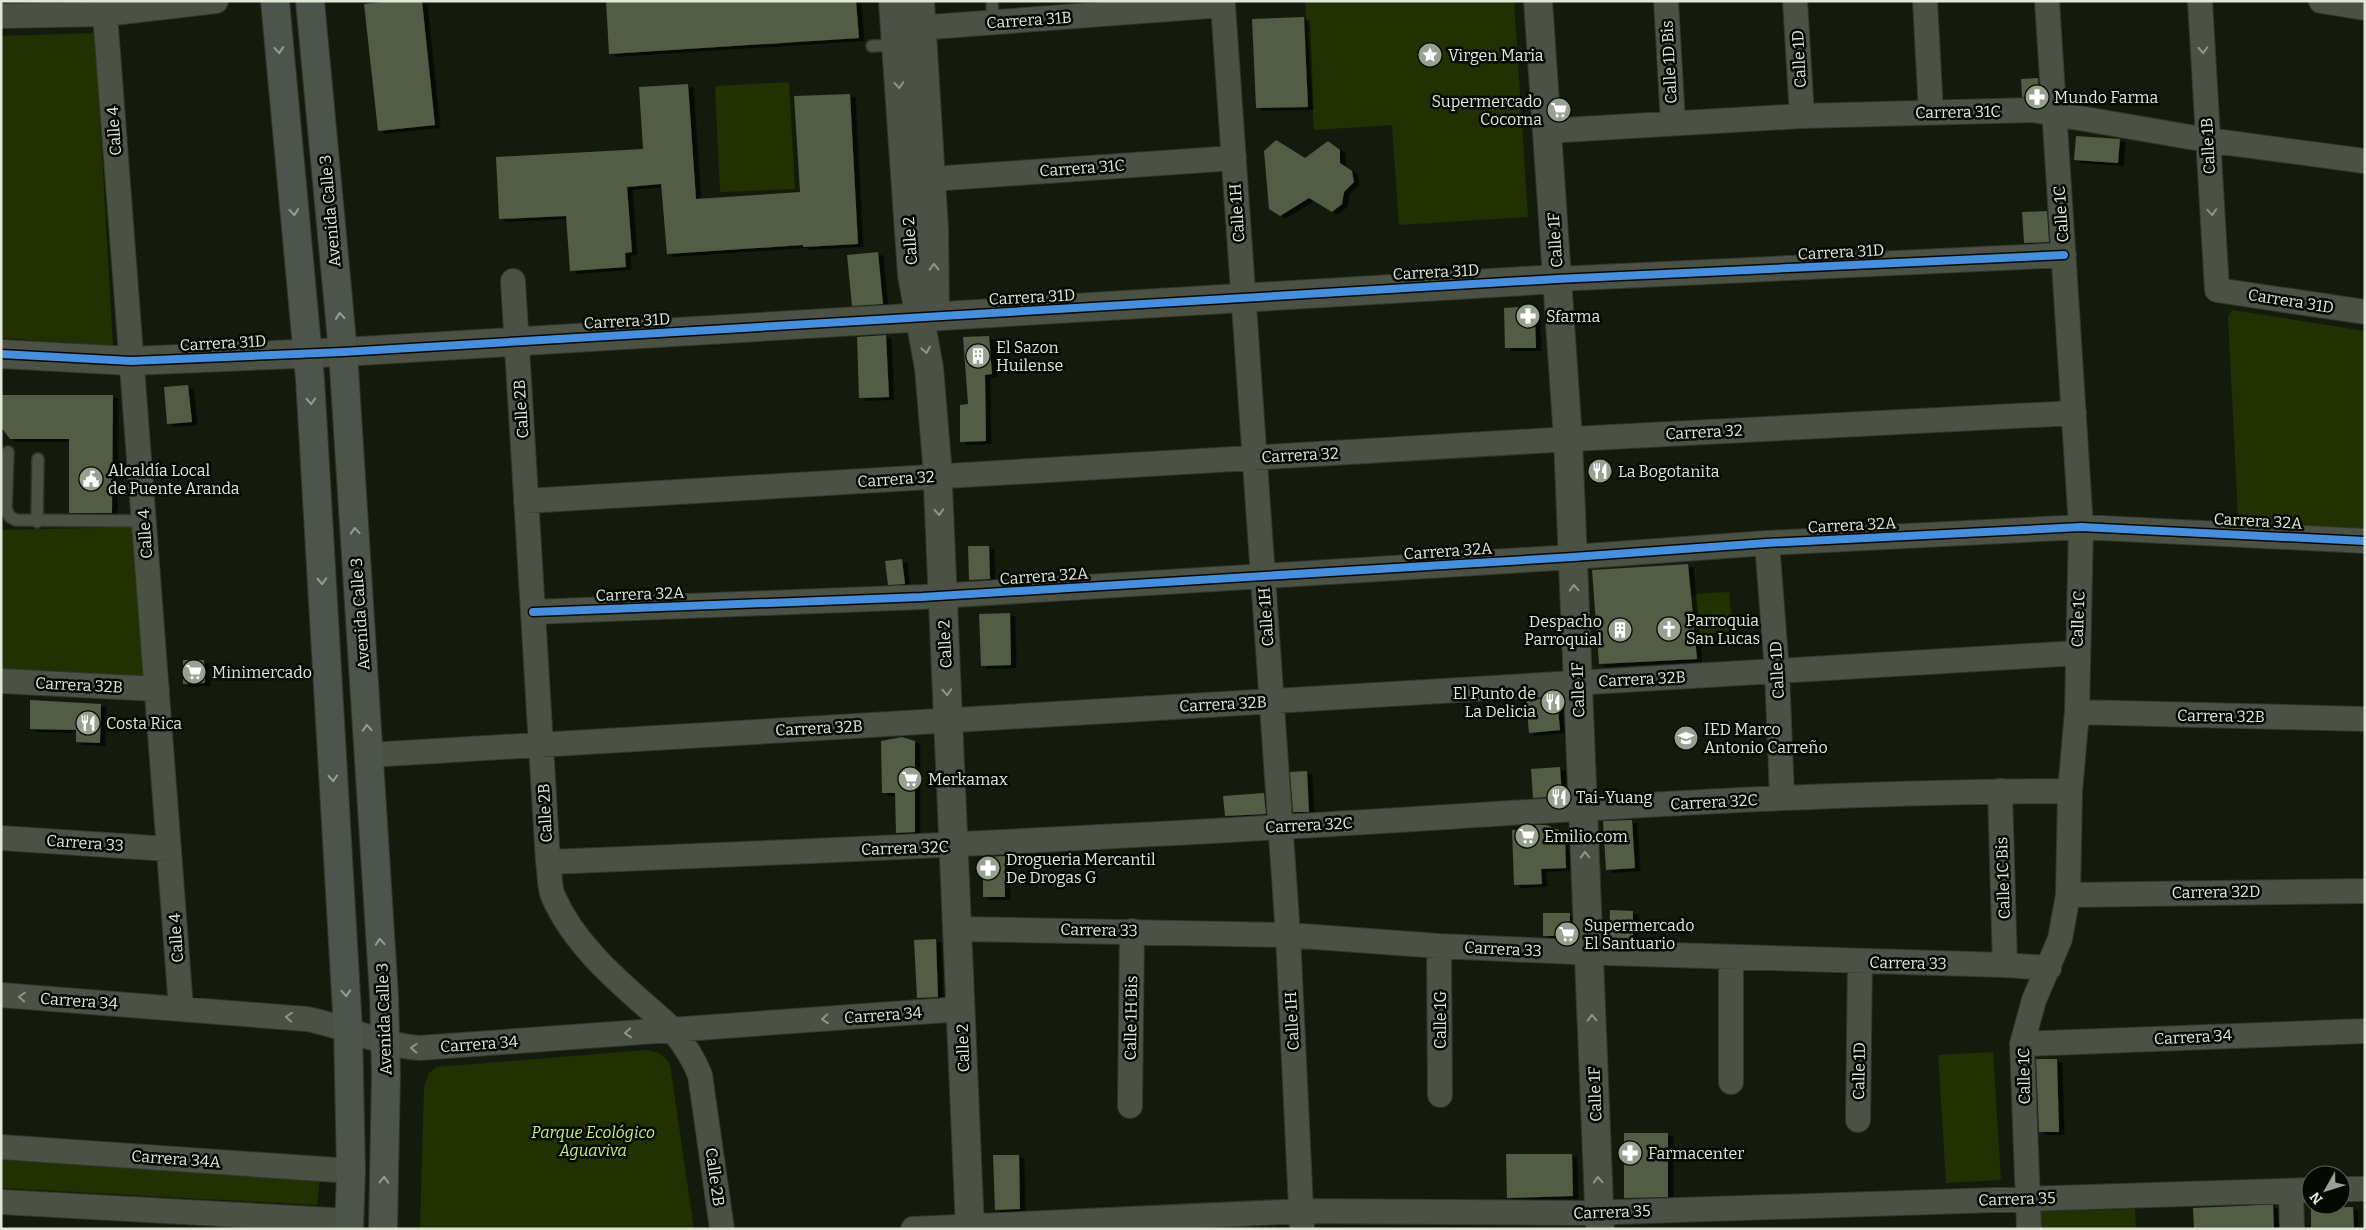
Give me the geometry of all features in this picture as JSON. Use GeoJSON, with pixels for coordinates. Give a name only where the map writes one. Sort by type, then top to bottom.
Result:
{"type":"FeatureCollection","features":[{"type":"Feature","properties":{"kind":"main road"},"geometry":{"type":"LineString","coordinates":[[275,1],[308,353],[348,1029],[351,1171],[350,1225]]}},
{"type":"Feature","properties":{"kind":"main road","name":"Avenida Calle 3"},"geometry":{"type":"LineString","coordinates":[[310,1],[343,352],[369,755],[386,1044],[383,1229]]}},
{"type":"Feature","properties":{"kind":"street"},"geometry":{"type":"LineString","coordinates":[[1,16],[216,1]]}},
{"type":"Feature","properties":{"kind":"street","name":"Calle 2"},"geometry":{"type":"LineString","coordinates":[[893,1],[888,40],[912,276],[927,317]]}},
{"type":"Feature","properties":{"kind":"street","name":"Calle 1F"},"geometry":{"type":"LineString","coordinates":[[1538,1],[1568,439],[1600,1220]]}},
{"type":"Feature","properties":{"kind":"street","name":"Calle 1D Bis"},"geometry":{"type":"LineString","coordinates":[[1666,1],[1672,123]]}},
{"type":"Feature","properties":{"kind":"street","name":"Calle 1D"},"geometry":{"type":"LineString","coordinates":[[1795,1],[1802,116]]}},
{"type":"Feature","properties":{"kind":"street"},"geometry":{"type":"LineString","coordinates":[[1925,1],[1931,112]]}},
{"type":"Feature","properties":{"kind":"street","name":"Calle 1C"},"geometry":{"type":"LineString","coordinates":[[2029,1229],[2022,1044],[2034,1000],[2060,939],[2068,895],[2070,791],[2077,712],[2081,527],[2047,1]]}},
{"type":"Feature","properties":{"kind":"street","name":"Calle 1B"},"geometry":{"type":"LineString","coordinates":[[2200,1],[2217,290]]}},
{"type":"Feature","properties":{"kind":"street"},"geometry":{"type":"LineString","coordinates":[[2321,1],[2365,8]]}},
{"type":"Feature","properties":{"kind":"street","name":"Carrera 31B"},"geometry":{"type":"LineString","coordinates":[[888,40],[921,14],[1223,5]]}},
{"type":"Feature","properties":{"kind":"street","name":"Calle 1H"},"geometry":{"type":"LineString","coordinates":[[1223,5],[1288,935],[1302,1220]]}},
{"type":"Feature","properties":{"kind":"street","name":"Calle 4"},"geometry":{"type":"LineString","coordinates":[[104,8],[181,1008]]}},
{"type":"Feature","properties":{"kind":"street","name":"Calle 2"},"geometry":{"type":"LineString","coordinates":[[921,14],[931,179],[927,317],[929,368],[938,476],[970,1228]]}},
{"type":"Feature","properties":{"kind":"street","name":"Carrera 31C"},"geometry":{"type":"LineString","coordinates":[[1547,131],[1802,116],[2034,110],[2207,140],[2365,161]]}},
{"type":"Feature","properties":{"kind":"street","name":"Carrera 31C"},"geometry":{"type":"LineString","coordinates":[[931,179],[1234,158]]}},
{"type":"Feature","properties":{"kind":"street","name":"Carrera 31D"},"geometry":{"type":"LineString","coordinates":[[1,354],[132,361],[343,352],[1557,279],[2064,255]]}},
{"type":"Feature","properties":{"kind":"street","name":"Calle 2B"},"geometry":{"type":"LineString","coordinates":[[513,281],[548,862],[552,894],[566,921],[583,945],[685,1044],[700,1075],[722,1229]]}},
{"type":"Feature","properties":{"kind":"street","name":"Carrera 31D"},"geometry":{"type":"LineString","coordinates":[[2217,290],[2365,312]]}},
{"type":"Feature","properties":{"kind":"street","name":"Carrera 32"},"geometry":{"type":"LineString","coordinates":[[526,501],[1568,439],[2074,413]]}},
{"type":"Feature","properties":{"kind":"street","name":"Carrera 32A"},"geometry":{"type":"LineString","coordinates":[[533,612],[943,596],[1573,557],[1767,542],[2081,527],[2365,542]]}},
{"type":"Feature","properties":{"kind":"street","name":"Calle 1D"},"geometry":{"type":"LineString","coordinates":[[1767,542],[1778,670],[1782,798]]}},
{"type":"Feature","properties":{"kind":"street","name":"Carrera 32B"},"geometry":{"type":"LineString","coordinates":[[369,755],[2078,653]]}},
{"type":"Feature","properties":{"kind":"street","name":"Carrera 32B"},"geometry":{"type":"LineString","coordinates":[[1,681],[157,689]]}},
{"type":"Feature","properties":{"kind":"street","name":"Carrera 32B"},"geometry":{"type":"LineString","coordinates":[[2077,712],[2365,719]]}},
{"type":"Feature","properties":{"kind":"street","name":"Carrera 32C"},"geometry":{"type":"LineString","coordinates":[[548,862],[954,846],[1782,798],[2000,791],[2070,791]]}},
{"type":"Feature","properties":{"kind":"street","name":"Calle 1C Bis"},"geometry":{"type":"LineString","coordinates":[[2000,791],[2005,965]]}},
{"type":"Feature","properties":{"kind":"street","name":"Carrera 33"},"geometry":{"type":"LineString","coordinates":[[1,838],[169,849]]}},
{"type":"Feature","properties":{"kind":"street","name":"Carrera 32D"},"geometry":{"type":"LineString","coordinates":[[2068,895],[2365,891]]}},
{"type":"Feature","properties":{"kind":"street","name":"Carrera 33"},"geometry":{"type":"LineString","coordinates":[[958,929],[1288,935],[1439,946],[2049,968]]}},
{"type":"Feature","properties":{"kind":"street","name":"Calle 1H Bis"},"geometry":{"type":"LineString","coordinates":[[1130,1106],[1132,931]]}},
{"type":"Feature","properties":{"kind":"street","name":"Calle 1G"},"geometry":{"type":"LineString","coordinates":[[1439,946],[1440,1095]]}},
{"type":"Feature","properties":{"kind":"street"},"geometry":{"type":"LineString","coordinates":[[1731,957],[1731,1082]]}},
{"type":"Feature","properties":{"kind":"street","name":"Calle 1D"},"geometry":{"type":"LineString","coordinates":[[1858,1120],[1860,962]]}},
{"type":"Feature","properties":{"kind":"street","name":"Carrera 34"},"geometry":{"type":"LineString","coordinates":[[1,995],[307,1019],[348,1029],[386,1044],[432,1048],[961,1009]]}},
{"type":"Feature","properties":{"kind":"street","name":"Carrera 34"},"geometry":{"type":"LineString","coordinates":[[2022,1044],[2365,1030]]}},
{"type":"Feature","properties":{"kind":"street","name":"Carrera 34A"},"geometry":{"type":"LineString","coordinates":[[1,1147],[351,1171]]}},
{"type":"Feature","properties":{"kind":"street"},"geometry":{"type":"LineString","coordinates":[[2351,1189],[2365,1189]]}},
{"type":"Feature","properties":{"kind":"street"},"geometry":{"type":"LineString","coordinates":[[2292,1229],[2301,1190]]}},
{"type":"Feature","properties":{"kind":"street","name":"Carrera 35"},"geometry":{"type":"LineString","coordinates":[[913,1229],[1302,1220],[1600,1220],[2028,1199],[2301,1190]]}},
{"type":"Feature","properties":{"kind":"street"},"geometry":{"type":"LineString","coordinates":[[1,1202],[350,1225]]}},
{"type":"Feature","properties":{"kind":"lane"},"geometry":{"type":"LineString","coordinates":[[8,452],[6,509],[10,517],[16,520],[37,522],[144,522]]}},
{"type":"Feature","properties":{"kind":"lane"},"geometry":{"type":"LineString","coordinates":[[37,522],[38,459]]}},
{"type":"Feature","properties":{"kind":"green space"},"geometry":{"type":"Polygon","coordinates":[[[1305,1],[1514,1],[1528,217],[1399,225],[1392,125],[1314,130],[1305,1]]]}},
{"type":"Feature","properties":{"kind":"green space"},"geometry":{"type":"Polygon","coordinates":[[[95,33],[113,346],[1,338],[1,36],[95,33]]]}},
{"type":"Feature","properties":{"kind":"green space"},"geometry":{"type":"Polygon","coordinates":[[[789,82],[795,189],[720,192],[715,86],[789,82]]]}},
{"type":"Feature","properties":{"kind":"green space"},"geometry":{"type":"Polygon","coordinates":[[[2232,310],[2365,331],[2365,531],[2242,524],[2238,518],[2228,316],[2232,310]]]}},
{"type":"Feature","properties":{"kind":"green space"},"geometry":{"type":"Polygon","coordinates":[[[138,527],[152,680],[1,669],[1,530],[138,527]]]}},
{"type":"Feature","properties":{"kind":"green space"},"geometry":{"type":"Polygon","coordinates":[[[1729,592],[1733,631],[1696,635],[1690,594],[1729,592]]]}},
{"type":"Feature","properties":{"kind":"green space","name":"Parque Ecológico Aguaviva"},"geometry":{"type":"Polygon","coordinates":[[[647,1050],[661,1054],[670,1065],[694,1229],[420,1229],[424,1087],[429,1073],[436,1067],[647,1050]]]}},
{"type":"Feature","properties":{"kind":"green space"},"geometry":{"type":"Polygon","coordinates":[[[1993,1052],[2001,1180],[1946,1183],[1938,1055],[1993,1052]]]}},
{"type":"Feature","properties":{"kind":"green space"},"geometry":{"type":"Polygon","coordinates":[[[1,1160],[320,1178],[317,1205],[1,1188],[1,1160]]]}},
{"type":"Feature","properties":{"kind":"green space"},"geometry":{"type":"Polygon","coordinates":[[[2135,1209],[2136,1229],[2040,1229],[2040,1211],[2135,1209]]]}},
{"type":"Feature","properties":{"kind":"building"},"geometry":{"type":"Polygon","coordinates":[[[391,1],[422,1],[435,125],[378,131],[364,4],[391,1]]]}},
{"type":"Feature","properties":{"kind":"building"},"geometry":{"type":"Polygon","coordinates":[[[606,1],[856,1],[859,38],[609,54],[606,1]]]}},
{"type":"Feature","properties":{"kind":"building"},"geometry":{"type":"Polygon","coordinates":[[[1304,17],[1308,107],[1256,108],[1252,19],[1304,17]]]}},
{"type":"Feature","properties":{"kind":"building"},"geometry":{"type":"Polygon","coordinates":[[[2038,78],[2039,97],[2022,97],[2021,79],[2038,78]]]}},
{"type":"Feature","properties":{"kind":"building"},"geometry":{"type":"Polygon","coordinates":[[[688,84],[696,199],[800,192],[794,96],[850,94],[858,244],[803,247],[803,245],[667,254],[661,184],[627,187],[632,252],[625,253],[626,267],[570,271],[566,216],[499,219],[496,157],[643,149],[639,87],[688,84]]]}},
{"type":"Feature","properties":{"kind":"building"},"geometry":{"type":"Polygon","coordinates":[[[2076,136],[2120,139],[2118,163],[2074,160],[2076,136]]]}},
{"type":"Feature","properties":{"kind":"building"},"geometry":{"type":"Polygon","coordinates":[[[1276,140],[1305,158],[1328,141],[1340,150],[1340,163],[1352,171],[1354,182],[1344,192],[1342,204],[1332,212],[1309,198],[1280,216],[1269,209],[1264,151],[1276,140]]]}},
{"type":"Feature","properties":{"kind":"building"},"geometry":{"type":"Polygon","coordinates":[[[2047,211],[2049,242],[2024,243],[2022,212],[2047,211]]]}},
{"type":"Feature","properties":{"kind":"building"},"geometry":{"type":"Polygon","coordinates":[[[878,252],[883,304],[852,306],[847,255],[878,252]]]}},
{"type":"Feature","properties":{"kind":"building"},"geometry":{"type":"Polygon","coordinates":[[[1519,307],[1530,311],[1535,320],[1536,348],[1505,348],[1504,308],[1519,307]]]}},
{"type":"Feature","properties":{"kind":"building"},"geometry":{"type":"Polygon","coordinates":[[[886,335],[889,397],[859,398],[857,337],[886,335]]]}},
{"type":"Feature","properties":{"kind":"building"},"geometry":{"type":"Polygon","coordinates":[[[989,336],[992,374],[985,375],[986,441],[960,442],[960,405],[968,404],[963,337],[989,336]]]}},
{"type":"Feature","properties":{"kind":"building"},"geometry":{"type":"Polygon","coordinates":[[[188,385],[192,422],[167,424],[164,387],[188,385]]]}},
{"type":"Feature","properties":{"kind":"building","name":"Alcaldía Local de Puente Aranda"},"geometry":{"type":"Polygon","coordinates":[[[1,395],[113,395],[112,513],[69,513],[69,439],[10,439],[1,427],[1,395]]]}},
{"type":"Feature","properties":{"kind":"building"},"geometry":{"type":"Polygon","coordinates":[[[968,546],[989,546],[990,579],[969,580],[968,546]]]}},
{"type":"Feature","properties":{"kind":"building"},"geometry":{"type":"Polygon","coordinates":[[[902,559],[905,584],[888,585],[885,561],[902,559]]]}},
{"type":"Feature","properties":{"kind":"building","name":"Parroquia San Lucas"},"geometry":{"type":"Polygon","coordinates":[[[1688,564],[1697,659],[1599,664],[1592,570],[1688,564]]]}},
{"type":"Feature","properties":{"kind":"building"},"geometry":{"type":"Polygon","coordinates":[[[1010,613],[1011,665],[981,666],[979,614],[1010,613]]]}},
{"type":"Feature","properties":{"kind":"building","name":"Minimercado"},"geometry":{"type":"Polygon","coordinates":[[[183,660],[204,660],[205,683],[183,684],[183,660]]]}},
{"type":"Feature","properties":{"kind":"building"},"geometry":{"type":"Polygon","coordinates":[[[1557,698],[1560,730],[1529,733],[1526,700],[1557,698]]]}},
{"type":"Feature","properties":{"kind":"building"},"geometry":{"type":"Polygon","coordinates":[[[30,700],[101,704],[100,743],[76,742],[76,730],[30,729],[30,700]]]}},
{"type":"Feature","properties":{"kind":"building"},"geometry":{"type":"Polygon","coordinates":[[[902,737],[915,741],[915,832],[896,833],[895,793],[882,793],[881,741],[902,737]]]}},
{"type":"Feature","properties":{"kind":"building"},"geometry":{"type":"Polygon","coordinates":[[[1560,767],[1562,796],[1533,798],[1531,769],[1560,767]]]}},
{"type":"Feature","properties":{"kind":"building"},"geometry":{"type":"Polygon","coordinates":[[[1307,771],[1309,812],[1293,812],[1290,772],[1307,771]]]}},
{"type":"Feature","properties":{"kind":"building"},"geometry":{"type":"Polygon","coordinates":[[[1264,793],[1266,814],[1225,816],[1223,796],[1264,793]]]}},
{"type":"Feature","properties":{"kind":"building"},"geometry":{"type":"Polygon","coordinates":[[[1632,820],[1635,868],[1606,870],[1603,821],[1632,820]]]}},
{"type":"Feature","properties":{"kind":"building"},"geometry":{"type":"Polygon","coordinates":[[[1535,825],[1547,825],[1559,830],[1562,834],[1565,839],[1566,868],[1541,869],[1542,884],[1514,885],[1512,830],[1536,829],[1535,825]]]}},
{"type":"Feature","properties":{"kind":"building"},"geometry":{"type":"Polygon","coordinates":[[[1005,856],[1005,897],[983,897],[983,857],[1005,856]]]}},
{"type":"Feature","properties":{"kind":"building"},"geometry":{"type":"Polygon","coordinates":[[[1610,910],[1633,911],[1633,940],[1609,939],[1610,910]]]}},
{"type":"Feature","properties":{"kind":"building"},"geometry":{"type":"Polygon","coordinates":[[[1543,913],[1570,913],[1570,936],[1543,936],[1543,913]]]}},
{"type":"Feature","properties":{"kind":"building"},"geometry":{"type":"Polygon","coordinates":[[[936,939],[938,997],[917,998],[914,940],[936,939]]]}},
{"type":"Feature","properties":{"kind":"building"},"geometry":{"type":"Polygon","coordinates":[[[2036,1059],[2057,1059],[2059,1132],[2039,1132],[2036,1059]]]}},
{"type":"Feature","properties":{"kind":"building"},"geometry":{"type":"Polygon","coordinates":[[[1624,1133],[1668,1133],[1668,1197],[1624,1198],[1624,1133]]]}},
{"type":"Feature","properties":{"kind":"building"},"geometry":{"type":"Polygon","coordinates":[[[1506,1154],[1572,1154],[1573,1196],[1507,1198],[1506,1154]]]}},
{"type":"Feature","properties":{"kind":"building"},"geometry":{"type":"Polygon","coordinates":[[[993,1155],[1019,1155],[1020,1209],[995,1210],[993,1155]]]}},
{"type":"Feature","properties":{"kind":"building"},"geometry":{"type":"Polygon","coordinates":[[[2273,1205],[2274,1229],[2194,1229],[2193,1208],[2273,1205]]]}},
{"type":"Feature","properties":{"kind":"building"},"geometry":{"type":"Polygon","coordinates":[[[2351,1207],[2353,1207],[2354,1229],[2311,1229],[2311,1215],[2351,1215],[2351,1207]]]}},
{"type":"Feature","properties":{"kind":"cycle path"},"geometry":{"type":"LineString","coordinates":[[1,354],[131,361],[343,352],[1557,279],[2064,255]]}},
{"type":"Feature","properties":{"kind":"cycle path"},"geometry":{"type":"LineString","coordinates":[[533,612],[922,597],[1573,557],[1767,543],[2081,527],[2365,541]]}},
{"type":"Feature","properties":{"kind":"place","name":"Virgen Maria"},"geometry":{"type":"Point","coordinates":[1430,55]}},
{"type":"Feature","properties":{"kind":"place","name":"Mundo Farma"},"geometry":{"type":"Point","coordinates":[2037,97]}},
{"type":"Feature","properties":{"kind":"place","name":"Supermercado Cocorna"},"geometry":{"type":"Point","coordinates":[1559,110]}},
{"type":"Feature","properties":{"kind":"place","name":"Sfarma"},"geometry":{"type":"Point","coordinates":[1528,316]}},
{"type":"Feature","properties":{"kind":"place","name":"El Sazon Huilense"},"geometry":{"type":"Point","coordinates":[978,356]}},
{"type":"Feature","properties":{"kind":"place","name":"La Bogotanita"},"geometry":{"type":"Point","coordinates":[1600,471]}},
{"type":"Feature","properties":{"kind":"place","name":"Alcaldía Local de Puente Aranda"},"geometry":{"type":"Point","coordinates":[91,479]}},
{"type":"Feature","properties":{"kind":"place","name":"Parroquia San Lucas"},"geometry":{"type":"Point","coordinates":[1669,629]}},
{"type":"Feature","properties":{"kind":"place","name":"Despacho Parroquial"},"geometry":{"type":"Point","coordinates":[1620,630]}},
{"type":"Feature","properties":{"kind":"place","name":"Minimercado"},"geometry":{"type":"Point","coordinates":[194,672]}},
{"type":"Feature","properties":{"kind":"place","name":"El Punto de La Delicia"},"geometry":{"type":"Point","coordinates":[1553,702]}},
{"type":"Feature","properties":{"kind":"place","name":"Costa Rica"},"geometry":{"type":"Point","coordinates":[88,723]}},
{"type":"Feature","properties":{"kind":"place","name":"IED Marco Antonio Carreño"},"geometry":{"type":"Point","coordinates":[1686,738]}},
{"type":"Feature","properties":{"kind":"place","name":"Merkamax"},"geometry":{"type":"Point","coordinates":[910,779]}},
{"type":"Feature","properties":{"kind":"place","name":"Tai-Yuang"},"geometry":{"type":"Point","coordinates":[1559,797]}},
{"type":"Feature","properties":{"kind":"place","name":"Emilio.com"},"geometry":{"type":"Point","coordinates":[1527,836]}},
{"type":"Feature","properties":{"kind":"place","name":"Drogueria Mercantil De Drogas G"},"geometry":{"type":"Point","coordinates":[988,868]}},
{"type":"Feature","properties":{"kind":"place","name":"Supermercado El Santuario"},"geometry":{"type":"Point","coordinates":[1567,934]}},
{"type":"Feature","properties":{"kind":"place","name":"Farmacenter"},"geometry":{"type":"Point","coordinates":[1630,1153]}}]}
